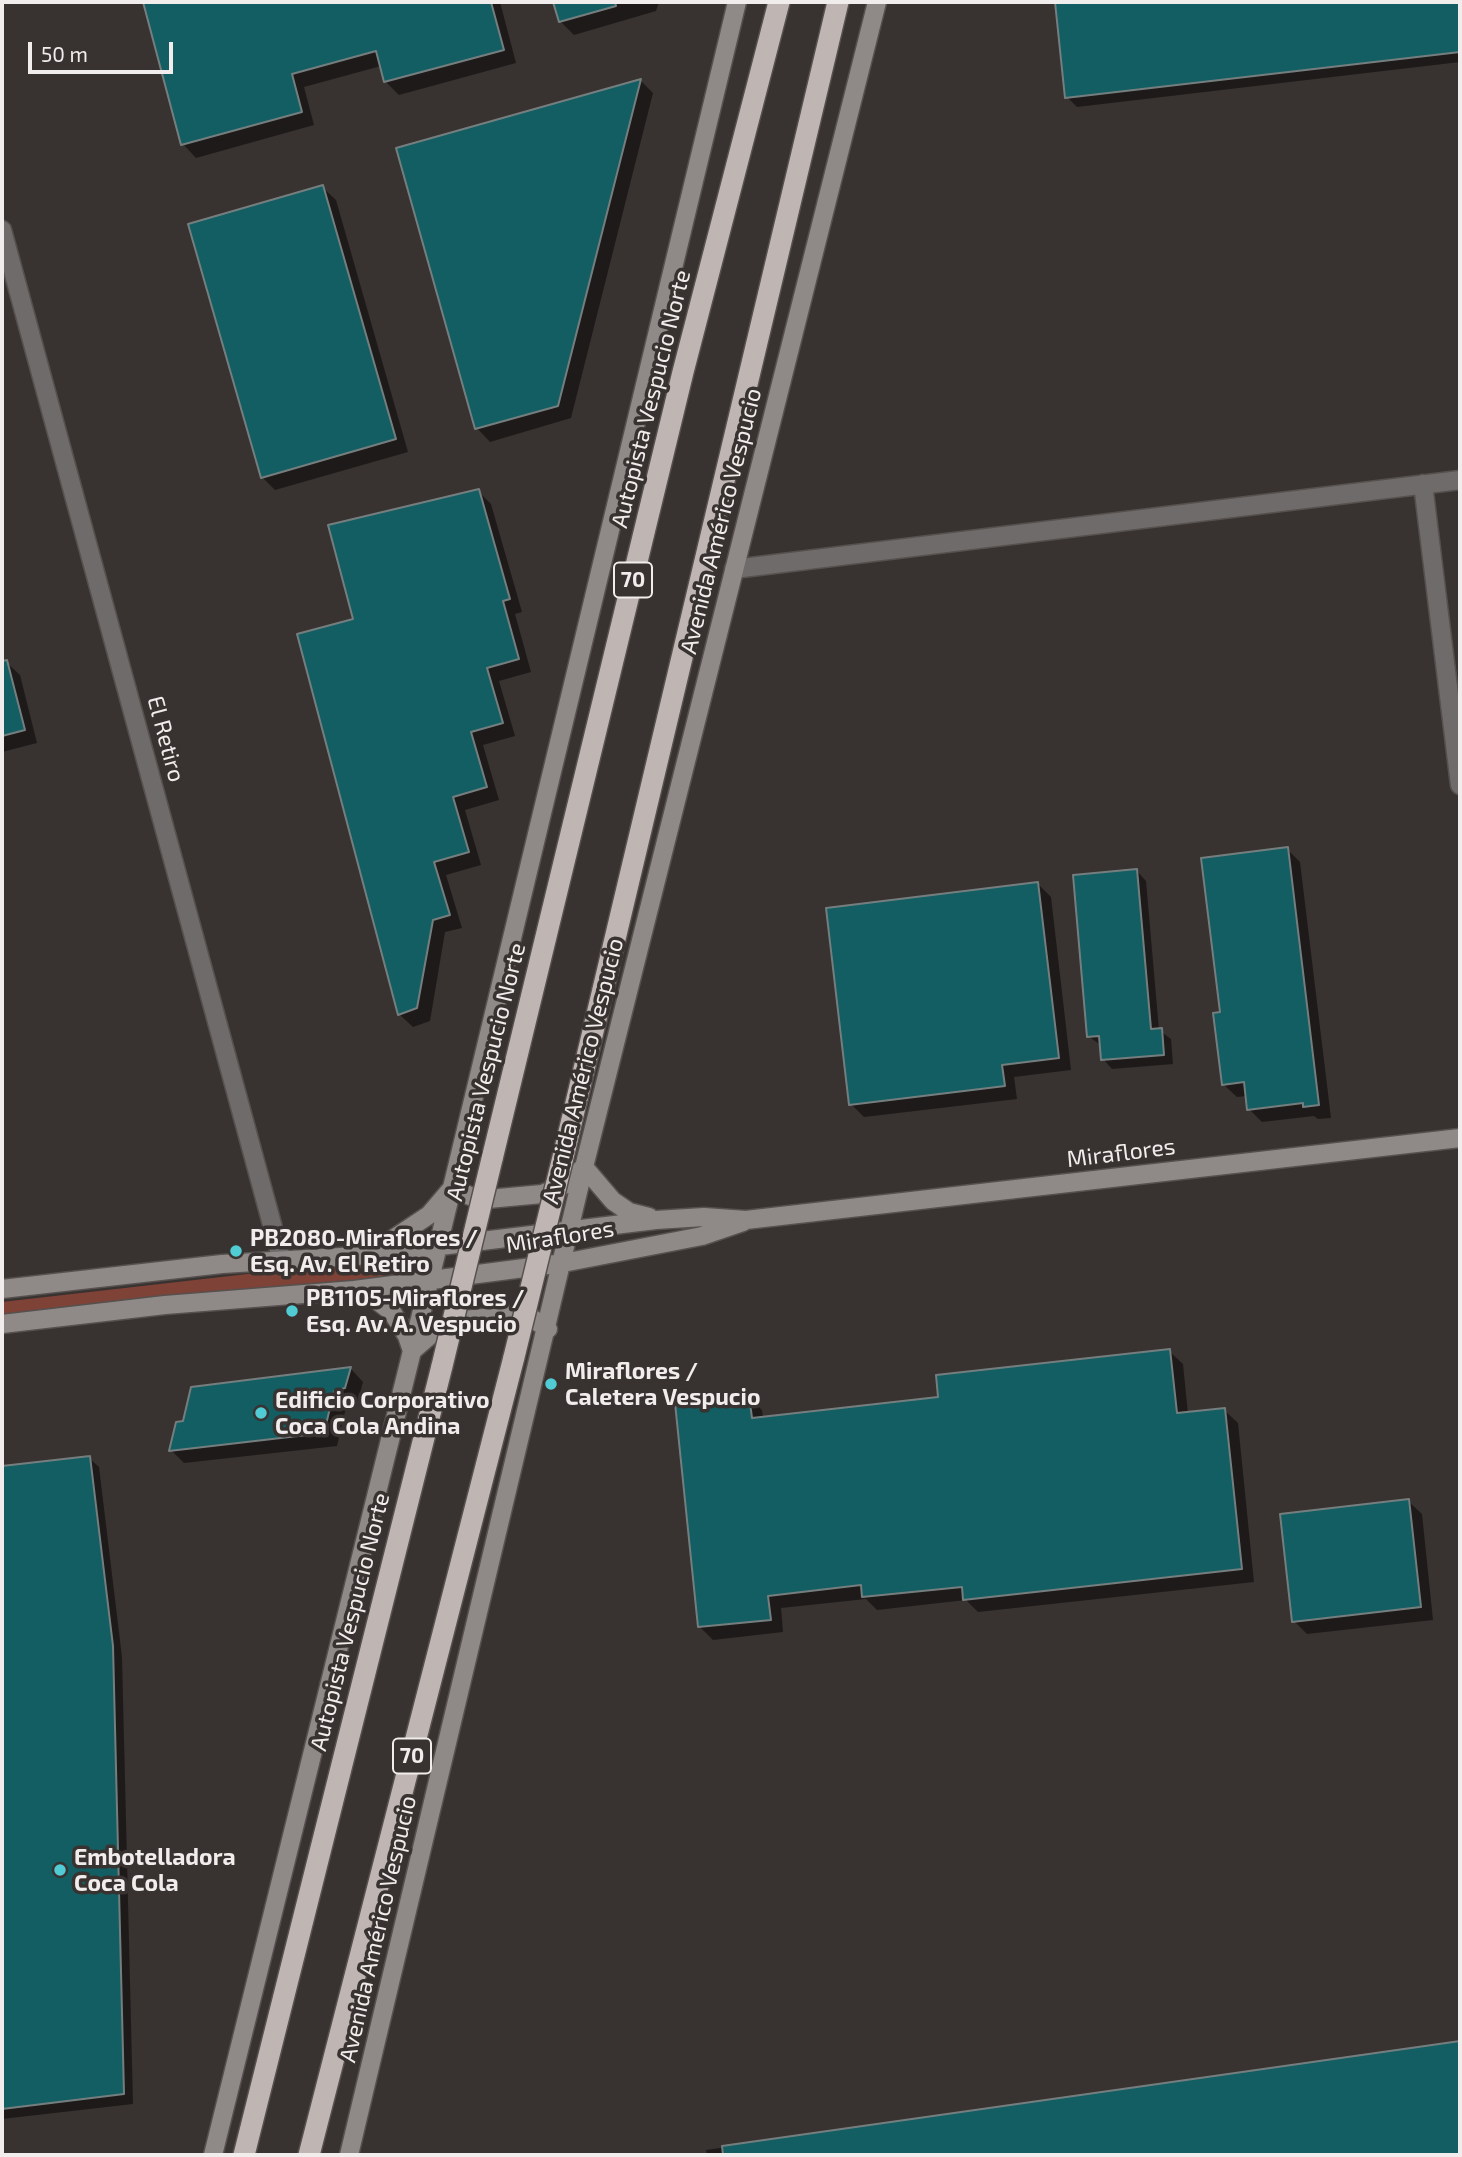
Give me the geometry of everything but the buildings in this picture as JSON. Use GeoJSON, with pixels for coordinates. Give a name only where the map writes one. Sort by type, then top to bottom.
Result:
{"type":"FeatureCollection","features":[{"type":"Feature","properties":{"kind":"highway","name":"Autopista Vespucio Norte"},"geometry":{"type":"LineString","coordinates":[[244,2155],[442,1366],[683,372],[779,2]]}},
{"type":"Feature","properties":{"kind":"highway","name":"70"},"geometry":{"type":"LineString","coordinates":[[309,2155],[514,1357],[838,2]]}},
{"type":"Feature","properties":{"kind":"main road"},"geometry":{"type":"LineString","coordinates":[[213,2155],[438,1246],[737,2]]}},
{"type":"Feature","properties":{"kind":"main road","name":"Avenida Américo Vespucio"},"geometry":{"type":"LineString","coordinates":[[349,2155],[548,1329],[584,1167],[877,2]]}},
{"type":"Feature","properties":{"kind":"main road","name":"Miraflores"},"geometry":{"type":"LineString","coordinates":[[2,1289],[222,1264],[369,1255],[656,1220],[704,1217],[746,1220],[1460,1138]]}},
{"type":"Feature","properties":{"kind":"main road"},"geometry":{"type":"LineString","coordinates":[[452,1188],[470,1196],[498,1200],[541,1194],[564,1185],[584,1167],[613,1201],[629,1212],[656,1220]]}},
{"type":"Feature","properties":{"kind":"main road"},"geometry":{"type":"LineString","coordinates":[[369,1255],[429,1215],[452,1188]]}},
{"type":"Feature","properties":{"kind":"main road","name":"Miraflores"},"geometry":{"type":"LineString","coordinates":[[2,1324],[228,1299],[354,1290],[563,1263],[702,1236],[746,1220]]}},
{"type":"Feature","properties":{"kind":"main road"},"geometry":{"type":"LineString","coordinates":[[354,1290],[371,1296],[392,1311],[407,1336],[412,1351]]}},
{"type":"Feature","properties":{"kind":"main road"},"geometry":{"type":"LineString","coordinates":[[412,1351],[434,1332],[463,1320],[514,1315],[533,1320],[548,1329]]}},
{"type":"Feature","properties":{"kind":"street","name":"El Retiro"},"geometry":{"type":"LineString","coordinates":[[2,230],[282,1261]]}},
{"type":"Feature","properties":{"kind":"street"},"geometry":{"type":"LineString","coordinates":[[734,569],[1460,480]]}},
{"type":"Feature","properties":{"kind":"street"},"geometry":{"type":"LineString","coordinates":[[1423,484],[1460,785]]}},
{"type":"Feature","properties":{"kind":"shaded area"},"geometry":{"type":"Polygon","coordinates":[[[423,1254],[419,1274],[2,1321],[2,1302],[423,1254]]]}},
{"type":"Feature","properties":{"kind":"place","name":"PB2080-Miraflores / Esq. Av. El Retiro"},"geometry":{"type":"Point","coordinates":[236,1251]}},
{"type":"Feature","properties":{"kind":"place","name":"PB1105-Miraflores / Esq. Av. A. Vespucio"},"geometry":{"type":"Point","coordinates":[292,1311]}},
{"type":"Feature","properties":{"kind":"place","name":"Miraflores / Caletera Vespucio"},"geometry":{"type":"Point","coordinates":[551,1384]}},
{"type":"Feature","properties":{"kind":"place","name":"Edificio Corporativo Coca Cola Andina"},"geometry":{"type":"Point","coordinates":[261,1413]}},
{"type":"Feature","properties":{"kind":"place","name":"Embotelladora Coca Cola"},"geometry":{"type":"Point","coordinates":[60,1870]}}]}
